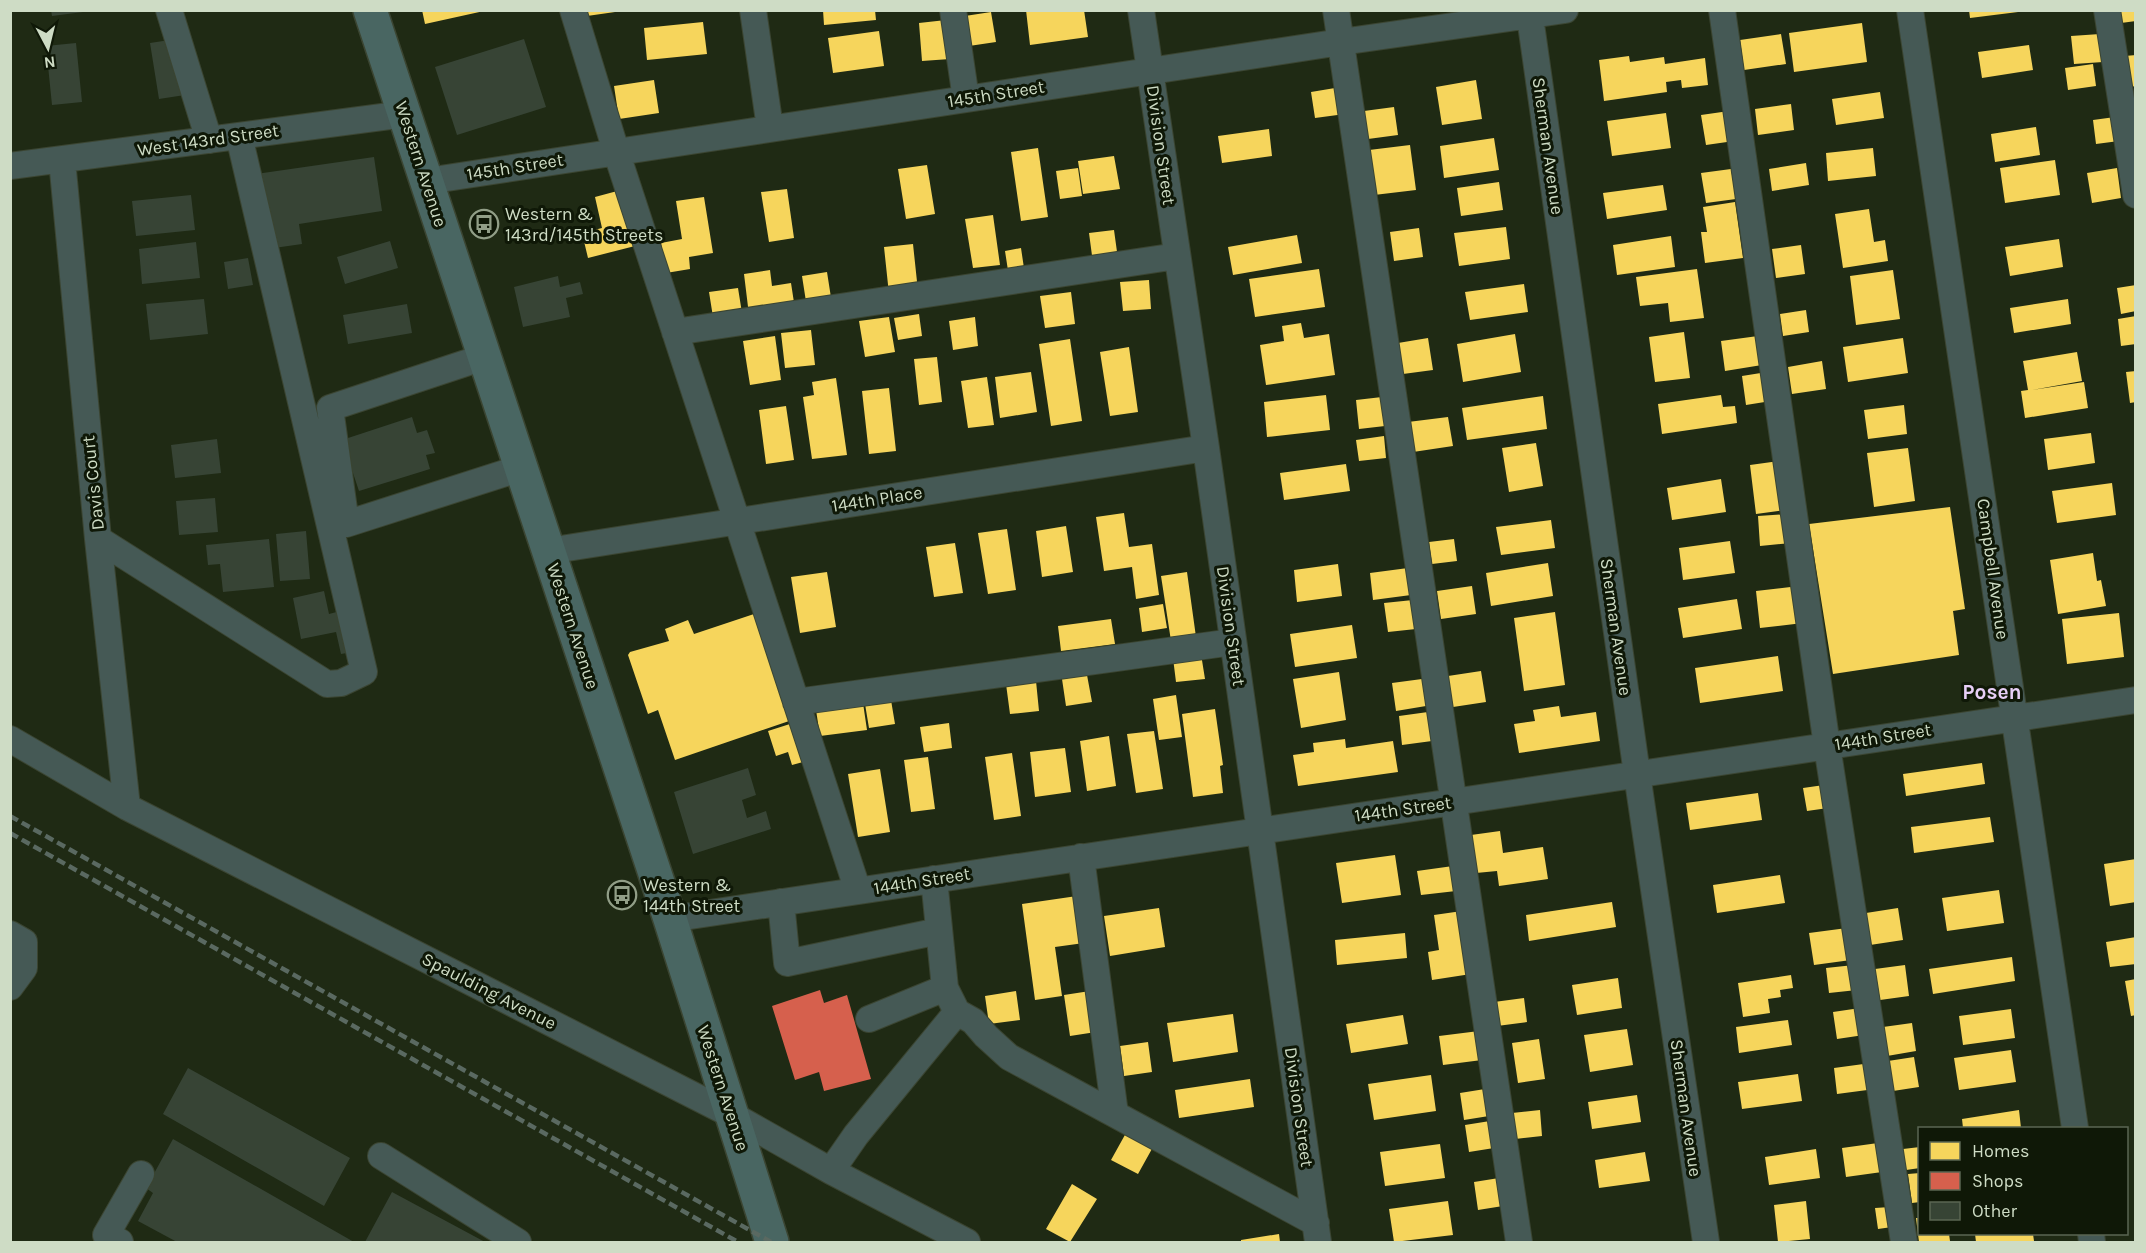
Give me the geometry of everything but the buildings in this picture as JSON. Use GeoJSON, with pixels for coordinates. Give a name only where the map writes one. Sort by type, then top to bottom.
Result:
{"type":"FeatureCollection","features":[{"type":"Feature","properties":{"kind":"main road","name":"Western Avenue"},"geometry":{"type":"LineString","coordinates":[[370,10],[670,919],[772,1242]]}},
{"type":"Feature","properties":{"kind":"street"},"geometry":{"type":"LineString","coordinates":[[169,10],[209,140]]}},
{"type":"Feature","properties":{"kind":"street"},"geometry":{"type":"LineString","coordinates":[[573,10],[616,151],[858,891]]}},
{"type":"Feature","properties":{"kind":"street"},"geometry":{"type":"LineString","coordinates":[[753,10],[770,128]]}},
{"type":"Feature","properties":{"kind":"street"},"geometry":{"type":"LineString","coordinates":[[952,10],[966,99]]}},
{"type":"Feature","properties":{"kind":"street","name":"Division Street"},"geometry":{"type":"LineString","coordinates":[[1141,10],[1206,448],[1317,1233]]}},
{"type":"Feature","properties":{"kind":"street"},"geometry":{"type":"LineString","coordinates":[[1336,10],[1519,1242]]}},
{"type":"Feature","properties":{"kind":"street","name":"145th Street"},"geometry":{"type":"LineString","coordinates":[[427,181],[1530,13],[1565,10]]}},
{"type":"Feature","properties":{"kind":"street"},"geometry":{"type":"LineString","coordinates":[[1722,10],[1827,746],[1904,1242]]}},
{"type":"Feature","properties":{"kind":"street","name":"Campbell Avenue"},"geometry":{"type":"LineString","coordinates":[[1910,10],[2075,1127]]}},
{"type":"Feature","properties":{"kind":"street"},"geometry":{"type":"LineString","coordinates":[[2107,10],[2136,195]]}},
{"type":"Feature","properties":{"kind":"street","name":"Sherman Avenue"},"geometry":{"type":"LineString","coordinates":[[1530,13],[1637,774],[1706,1242]]}},
{"type":"Feature","properties":{"kind":"street","name":"West 143rd Street"},"geometry":{"type":"LineString","coordinates":[[10,166],[405,114]]}},
{"type":"Feature","properties":{"kind":"street"},"geometry":{"type":"LineString","coordinates":[[98,539],[327,684],[341,683],[364,672],[239,136]]}},
{"type":"Feature","properties":{"kind":"street","name":"Davis Court"},"geometry":{"type":"LineString","coordinates":[[62,160],[98,539],[127,807]]}},
{"type":"Feature","properties":{"kind":"street"},"geometry":{"type":"LineString","coordinates":[[675,332],[1177,256]]}},
{"type":"Feature","properties":{"kind":"street"},"geometry":{"type":"LineString","coordinates":[[484,357],[330,408],[346,524],[521,468]]}},
{"type":"Feature","properties":{"kind":"street","name":"144th Place"},"geometry":{"type":"LineString","coordinates":[[548,551],[1206,448]]}},
{"type":"Feature","properties":{"kind":"street"},"geometry":{"type":"LineString","coordinates":[[796,702],[1233,642]]}},
{"type":"Feature","properties":{"kind":"street","name":"144th Street"},"geometry":{"type":"LineString","coordinates":[[670,919],[2136,700]]}},
{"type":"Feature","properties":{"kind":"street","name":"Spaulding Avenue"},"geometry":{"type":"LineString","coordinates":[[10,739],[127,807],[732,1115],[831,1171],[968,1242]]}},
{"type":"Feature","properties":{"kind":"street"},"geometry":{"type":"LineString","coordinates":[[1081,857],[1115,1114]]}},
{"type":"Feature","properties":{"kind":"street"},"geometry":{"type":"LineString","coordinates":[[934,879],[945,988],[957,1012],[973,1021],[1009,1056],[1115,1114],[1317,1233]]}},
{"type":"Feature","properties":{"kind":"street"},"geometry":{"type":"LineString","coordinates":[[781,902],[787,963],[939,931]]}},
{"type":"Feature","properties":{"kind":"street"},"geometry":{"type":"LineString","coordinates":[[10,934],[24,942],[24,968],[10,987]]}},
{"type":"Feature","properties":{"kind":"street"},"geometry":{"type":"LineString","coordinates":[[869,1019],[945,988]]}},
{"type":"Feature","properties":{"kind":"street"},"geometry":{"type":"LineString","coordinates":[[831,1171],[856,1135],[957,1012]]}},
{"type":"Feature","properties":{"kind":"street"},"geometry":{"type":"LineString","coordinates":[[381,1156],[518,1242]]}},
{"type":"Feature","properties":{"kind":"street"},"geometry":{"type":"LineString","coordinates":[[120,1242],[106,1235],[141,1174]]}},
{"type":"Feature","properties":{"kind":"railway"},"geometry":{"type":"LineString","coordinates":[[10,816],[771,1242]]}},
{"type":"Feature","properties":{"kind":"railway"},"geometry":{"type":"LineString","coordinates":[[10,833],[738,1242]]}},
{"type":"Feature","properties":{"kind":"place","name":"Western & 143rd/145th Streets"},"geometry":{"type":"Point","coordinates":[484,224]}},
{"type":"Feature","properties":{"kind":"place","name":"Western & 144th Street"},"geometry":{"type":"Point","coordinates":[622,895]}},
{"type":"Feature","properties":{"kind":"district","name":"Posen"},"geometry":{"type":"Point","coordinates":[1992,692]}}]}
